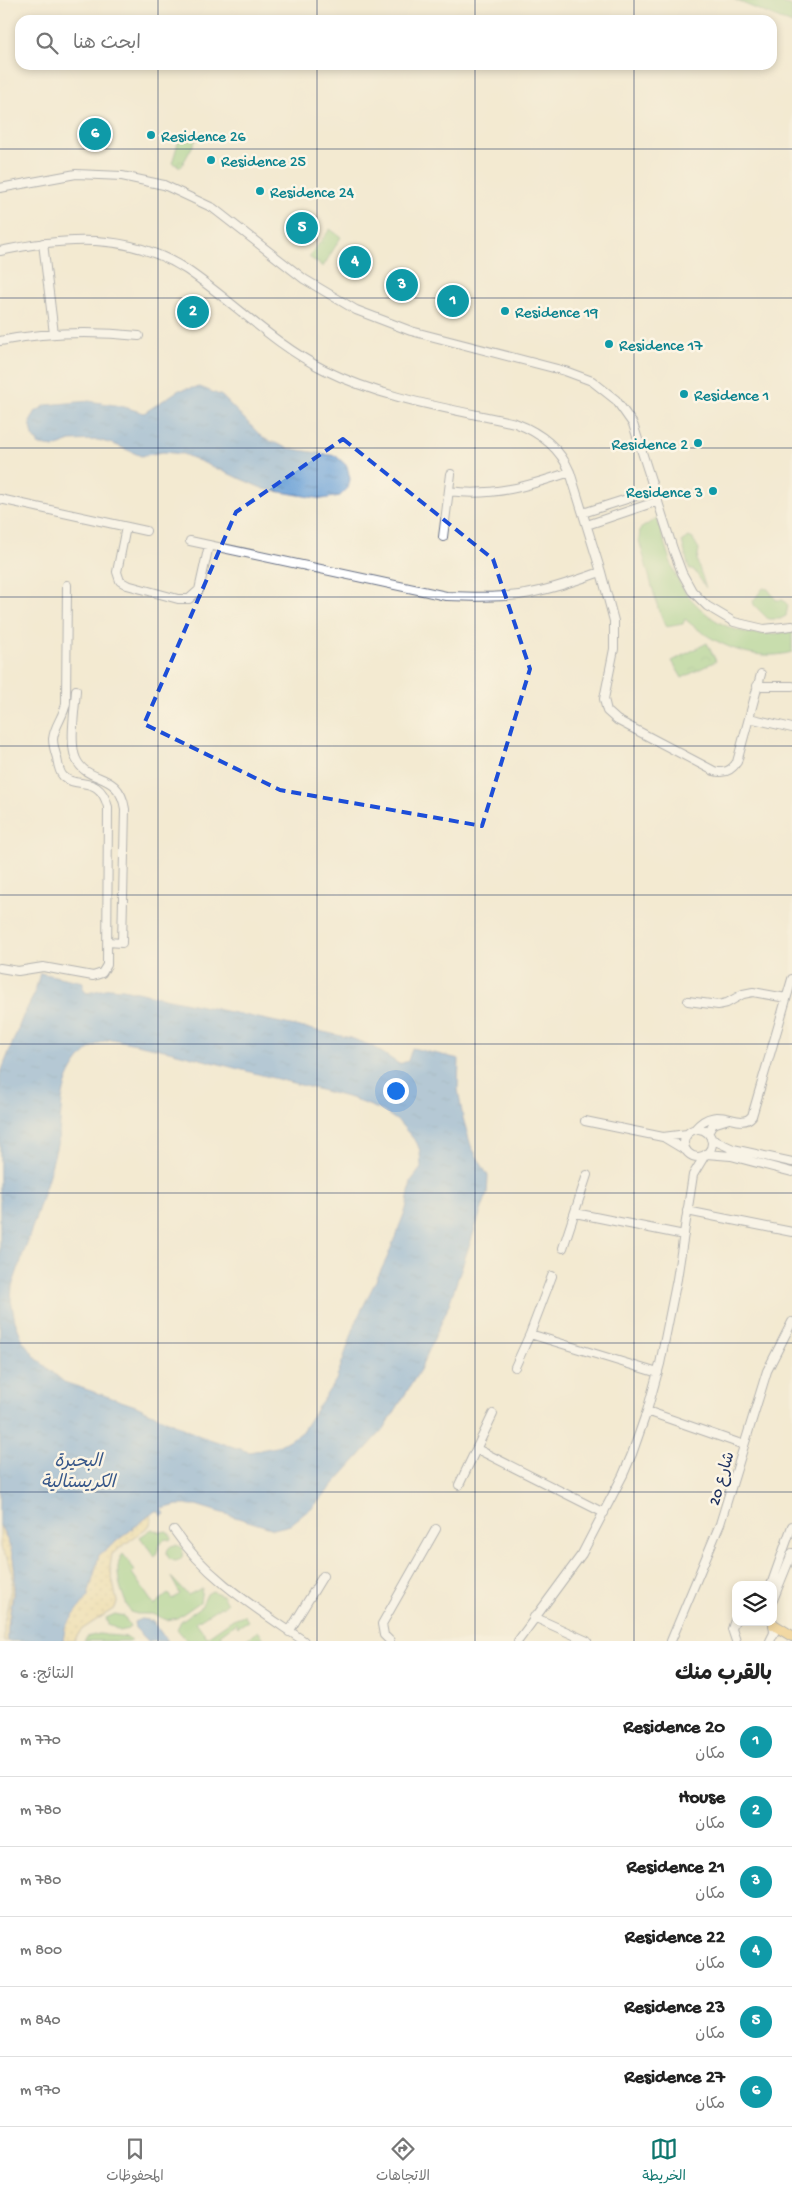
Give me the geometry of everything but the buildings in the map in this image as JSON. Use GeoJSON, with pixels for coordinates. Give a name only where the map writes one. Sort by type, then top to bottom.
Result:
{"type":"FeatureCollection","features":[{"type":"Feature","properties":{"kind":"main road"},"geometry":{"type":"LineString","coordinates":[[777,1625],[792,1636]]}},
{"type":"Feature","properties":{"kind":"street"},"geometry":{"type":"LineString","coordinates":[[0,188],[76,174],[122,176],[176,189],[213,208],[304,279],[356,310],[411,331],[573,373],[600,386],[620,404],[633,424],[682,573],[692,591],[707,606],[724,618],[744,626],[764,629],[792,626]]}},
{"type":"Feature","properties":{"kind":"street"},"geometry":{"type":"LineString","coordinates":[[0,251],[43,243],[99,240],[129,245],[157,254],[188,272],[281,345],[325,370],[381,392],[523,426],[538,434],[552,445],[563,458],[570,472],[612,613],[615,635],[604,698],[610,715],[672,751],[714,772],[721,773],[730,770],[736,762],[761,674]]}},
{"type":"Feature","properties":{"kind":"street"},"geometry":{"type":"LineString","coordinates":[[43,243],[54,334]]}},
{"type":"Feature","properties":{"kind":"street"},"geometry":{"type":"LineString","coordinates":[[0,340],[54,334],[97,333],[139,336]]}},
{"type":"Feature","properties":{"kind":"street"},"geometry":{"type":"LineString","coordinates":[[449,491],[474,494],[510,491],[570,472]]}},
{"type":"Feature","properties":{"kind":"street"},"geometry":{"type":"LineString","coordinates":[[443,537],[451,474]]}},
{"type":"Feature","properties":{"kind":"street"},"geometry":{"type":"LineString","coordinates":[[583,513],[655,490]]}},
{"type":"Feature","properties":{"kind":"street"},"geometry":{"type":"LineString","coordinates":[[0,499],[146,531]]}},
{"type":"Feature","properties":{"kind":"street"},"geometry":{"type":"LineString","coordinates":[[587,526],[658,501]]}},
{"type":"Feature","properties":{"kind":"street"},"geometry":{"type":"LineString","coordinates":[[617,502],[621,514]]}},
{"type":"Feature","properties":{"kind":"street"},"geometry":{"type":"LineString","coordinates":[[126,527],[117,572],[120,580],[127,586],[178,599],[192,598],[199,590],[209,545]]}},
{"type":"Feature","properties":{"kind":"street"},"geometry":{"type":"LineString","coordinates":[[190,541],[446,596],[489,597],[518,595],[560,586],[601,572]]}},
{"type":"Feature","properties":{"kind":"street"},"geometry":{"type":"LineString","coordinates":[[0,968],[18,971],[43,967],[98,975],[107,965],[107,802],[95,787],[63,776],[53,743],[54,732],[66,703],[67,585]]}},
{"type":"Feature","properties":{"kind":"street"},"geometry":{"type":"LineString","coordinates":[[757,686],[792,686]]}},
{"type":"Feature","properties":{"kind":"street"},"geometry":{"type":"LineString","coordinates":[[76,690],[74,745],[77,760],[87,772],[106,779],[114,786],[123,799],[125,809],[122,944],[108,942]]}},
{"type":"Feature","properties":{"kind":"street"},"geometry":{"type":"LineString","coordinates":[[749,718],[792,728]]}},
{"type":"Feature","properties":{"kind":"street"},"geometry":{"type":"LineString","coordinates":[[694,1130],[702,1121],[710,1117],[719,1115],[745,1121],[752,1116],[792,979]]}},
{"type":"Feature","properties":{"kind":"street"},"geometry":{"type":"LineString","coordinates":[[688,1001],[718,1005],[727,1003],[743,994],[753,992],[786,998]]}},
{"type":"Feature","properties":{"kind":"street"},"geometry":{"type":"LineString","coordinates":[[518,1641],[534,1616],[582,1554],[626,1468],[647,1411],[658,1373],[684,1235],[693,1175],[711,1147],[709,1136],[713,1124],[731,1119]]}},
{"type":"Feature","properties":{"kind":"street"},"geometry":{"type":"LineString","coordinates":[[585,1121],[663,1137],[686,1134],[700,1129],[733,1149],[792,1162]]}},
{"type":"Feature","properties":{"kind":"street"},"geometry":{"type":"LineString","coordinates":[[686,1134],[684,1142],[693,1175]]}},
{"type":"Feature","properties":{"kind":"street"},"geometry":{"type":"LineString","coordinates":[[663,1137],[698,1157],[706,1154],[739,1158],[792,1172]]}},
{"type":"Feature","properties":{"kind":"street"},"geometry":{"type":"LineString","coordinates":[[563,1248],[587,1174]]}},
{"type":"Feature","properties":{"kind":"street"},"geometry":{"type":"LineString","coordinates":[[687,1211],[792,1232]]}},
{"type":"Feature","properties":{"kind":"street"},"geometry":{"type":"LineString","coordinates":[[575,1213],[684,1235]]}},
{"type":"Feature","properties":{"kind":"street"},"geometry":{"type":"LineString","coordinates":[[515,1367],[552,1276]]}},
{"type":"Feature","properties":{"kind":"street","name":"شارع 20"},"geometry":{"type":"LineString","coordinates":[[671,1641],[720,1524],[767,1371],[792,1322]]}},
{"type":"Feature","properties":{"kind":"street"},"geometry":{"type":"LineString","coordinates":[[530,1334],[658,1373]]}},
{"type":"Feature","properties":{"kind":"street"},"geometry":{"type":"LineString","coordinates":[[647,1411],[744,1446]]}},
{"type":"Feature","properties":{"kind":"street"},"geometry":{"type":"LineString","coordinates":[[459,1486],[493,1414]]}},
{"type":"Feature","properties":{"kind":"street"},"geometry":{"type":"LineString","coordinates":[[477,1449],[604,1513]]}},
{"type":"Feature","properties":{"kind":"street"},"geometry":{"type":"LineString","coordinates":[[772,1581],[792,1526]]}},
{"type":"Feature","properties":{"kind":"street"},"geometry":{"type":"LineString","coordinates":[[390,1641],[384,1635],[382,1624],[436,1529]]}},
{"type":"Feature","properties":{"kind":"street"},"geometry":{"type":"LineString","coordinates":[[174,1530],[186,1547],[214,1576],[242,1600],[304,1641]]}},
{"type":"Feature","properties":{"kind":"street"},"geometry":{"type":"LineString","coordinates":[[777,1590],[792,1553]]}},
{"type":"Feature","properties":{"kind":"street"},"geometry":{"type":"LineString","coordinates":[[289,1632],[323,1576]]}},
{"type":"Feature","properties":{"kind":"street"},"geometry":{"type":"LineString","coordinates":[[534,1616],[587,1641]]}},
{"type":"Feature","properties":{"kind":"street"},"geometry":{"type":"LineString","coordinates":[[733,1626],[732,1629],[736,1641]]}},
{"type":"Feature","properties":{"kind":"street"},"geometry":{"type":"LineString","coordinates":[[770,1641],[774,1632],[774,1626]]}},
{"type":"Feature","properties":{"kind":"highlighted area"},"geometry":{"type":"Polygon","coordinates":[[[343,439],[493,559],[530,669],[482,826],[280,790],[144,724],[236,512],[343,439]]]}},
{"type":"Feature","properties":{"kind":"green space"},"geometry":{"type":"Polygon","coordinates":[[[735,0],[771,1],[792,6],[792,24],[777,18],[777,15],[771,15],[735,0]]]}},
{"type":"Feature","properties":{"kind":"green space"},"geometry":{"type":"Polygon","coordinates":[[[181,133],[197,138],[181,167],[172,163],[181,133]]]}},
{"type":"Feature","properties":{"kind":"green space"},"geometry":{"type":"Polygon","coordinates":[[[330,229],[341,237],[323,267],[309,257],[330,229]]]}},
{"type":"Feature","properties":{"kind":"green space"},"geometry":{"type":"Polygon","coordinates":[[[657,518],[669,557],[681,586],[697,605],[721,623],[733,629],[761,634],[792,631],[792,652],[778,655],[763,655],[735,649],[708,636],[685,619],[683,624],[666,627],[658,608],[639,540],[640,529],[657,518]]]}},
{"type":"Feature","properties":{"kind":"green space"},"geometry":{"type":"Polygon","coordinates":[[[689,537],[693,539],[699,549],[697,561],[706,588],[694,570],[689,569],[682,541],[689,537]]]}},
{"type":"Feature","properties":{"kind":"green space"},"geometry":{"type":"Polygon","coordinates":[[[763,588],[768,589],[776,600],[783,600],[788,605],[786,616],[780,619],[768,619],[754,605],[753,601],[763,588]]]}},
{"type":"Feature","properties":{"kind":"green space"},"geometry":{"type":"Polygon","coordinates":[[[707,643],[716,661],[682,678],[672,661],[707,643]]]}},
{"type":"Feature","properties":{"kind":"green space"},"geometry":{"type":"Polygon","coordinates":[[[152,1529],[160,1532],[167,1531],[172,1537],[170,1540],[166,1539],[161,1542],[155,1557],[140,1537],[152,1529]]]}},
{"type":"Feature","properties":{"kind":"green space"},"geometry":{"type":"Polygon","coordinates":[[[172,1545],[178,1545],[183,1550],[181,1559],[172,1561],[167,1556],[167,1550],[172,1545]]]}},
{"type":"Feature","properties":{"kind":"green space"},"geometry":{"type":"Polygon","coordinates":[[[123,1554],[135,1570],[132,1573],[154,1605],[168,1594],[172,1599],[180,1594],[171,1577],[188,1595],[202,1588],[200,1602],[177,1618],[167,1620],[152,1614],[130,1612],[119,1583],[118,1575],[118,1567],[123,1554]]]}},
{"type":"Feature","properties":{"kind":"green space"},"geometry":{"type":"Polygon","coordinates":[[[212,1591],[222,1595],[227,1604],[196,1622],[207,1637],[233,1619],[244,1615],[248,1621],[238,1627],[236,1623],[220,1635],[223,1641],[187,1641],[177,1629],[181,1621],[201,1607],[207,1594],[212,1591]]]}},
{"type":"Feature","properties":{"kind":"green space"},"geometry":{"type":"Polygon","coordinates":[[[115,1614],[124,1616],[130,1626],[128,1629],[120,1631],[108,1624],[106,1618],[115,1614]]]}},
{"type":"Feature","properties":{"kind":"green space"},"geometry":{"type":"Polygon","coordinates":[[[258,1631],[263,1637],[261,1641],[257,1638],[254,1641],[244,1641],[258,1631]]]}},
{"type":"Feature","properties":{"kind":"green space"},"geometry":{"type":"Polygon","coordinates":[[[99,1634],[128,1637],[131,1641],[84,1641],[87,1637],[99,1634]]]}},
{"type":"Feature","properties":{"kind":"sand"},"geometry":{"type":"Polygon","coordinates":[[[150,1515],[152,1519],[149,1526],[112,1554],[110,1567],[117,1602],[115,1608],[81,1630],[74,1641],[63,1641],[65,1627],[94,1575],[99,1555],[150,1515]]]}},
{"type":"Feature","properties":{"kind":"sand"},"geometry":{"type":"Polygon","coordinates":[[[0,1525],[13,1556],[14,1570],[8,1641],[4,1641],[4,1623],[13,1578],[7,1558],[0,1548],[0,1525]]]}},
{"type":"Feature","properties":{"kind":"water"},"geometry":{"type":"Polygon","coordinates":[[[200,387],[222,396],[263,438],[287,448],[336,456],[347,466],[350,479],[348,488],[340,496],[322,499],[264,489],[183,454],[163,452],[141,456],[116,445],[98,440],[71,441],[54,447],[39,445],[33,436],[30,422],[35,412],[46,405],[89,401],[121,406],[144,413],[179,390],[200,387]]]}},
{"type":"Feature","properties":{"kind":"water","name":"البحيرة الكريستالية"},"geometry":{"type":"Polygon","coordinates":[[[40,973],[83,982],[83,989],[87,993],[110,988],[123,989],[351,1038],[372,1046],[399,1064],[408,1061],[412,1048],[459,1059],[458,1089],[463,1118],[471,1146],[488,1176],[487,1194],[447,1310],[420,1370],[384,1429],[315,1505],[290,1525],[274,1529],[196,1505],[177,1505],[162,1509],[165,1514],[162,1516],[158,1511],[155,1511],[99,1555],[88,1596],[65,1627],[63,1641],[8,1641],[8,1626],[15,1575],[12,1553],[0,1525],[0,1075],[23,1016],[34,995],[40,973]],[[112,1039],[97,1044],[90,1049],[74,1067],[64,1089],[59,1137],[52,1163],[12,1287],[11,1300],[15,1321],[23,1341],[37,1359],[64,1382],[136,1406],[200,1436],[249,1452],[276,1447],[300,1434],[336,1380],[357,1319],[387,1258],[406,1209],[411,1181],[421,1168],[420,1151],[417,1143],[399,1122],[383,1111],[351,1098],[169,1051],[112,1039]]]}},
{"type":"Feature","properties":{"kind":"water"},"geometry":{"type":"Polygon","coordinates":[[[141,1619],[153,1621],[167,1641],[148,1641],[135,1628],[134,1622],[141,1619]]]}},
{"type":"Feature","properties":{"kind":"place","name":"Residence 27"},"geometry":{"type":"Point","coordinates":[95,134]}},
{"type":"Feature","properties":{"kind":"place","name":"Residence 26"},"geometry":{"type":"Point","coordinates":[151,135]}},
{"type":"Feature","properties":{"kind":"place","name":"Residence 25"},"geometry":{"type":"Point","coordinates":[211,160]}},
{"type":"Feature","properties":{"kind":"place","name":"Residence 24"},"geometry":{"type":"Point","coordinates":[260,191]}},
{"type":"Feature","properties":{"kind":"place","name":"Residence 23"},"geometry":{"type":"Point","coordinates":[302,228]}},
{"type":"Feature","properties":{"kind":"place","name":"Residence 22"},"geometry":{"type":"Point","coordinates":[355,262]}},
{"type":"Feature","properties":{"kind":"place","name":"Residence 21"},"geometry":{"type":"Point","coordinates":[402,285]}},
{"type":"Feature","properties":{"kind":"place","name":"Residence 20"},"geometry":{"type":"Point","coordinates":[453,301]}},
{"type":"Feature","properties":{"kind":"place","name":"Residence 19"},"geometry":{"type":"Point","coordinates":[505,311]}},
{"type":"Feature","properties":{"kind":"place","name":"House"},"geometry":{"type":"Point","coordinates":[193,312]}},
{"type":"Feature","properties":{"kind":"place","name":"Residence 17"},"geometry":{"type":"Point","coordinates":[609,344]}},
{"type":"Feature","properties":{"kind":"place","name":"Residence 1"},"geometry":{"type":"Point","coordinates":[684,394]}},
{"type":"Feature","properties":{"kind":"place","name":"Residence 2"},"geometry":{"type":"Point","coordinates":[698,443]}},
{"type":"Feature","properties":{"kind":"place","name":"Residence 3"},"geometry":{"type":"Point","coordinates":[713,491]}}]}
